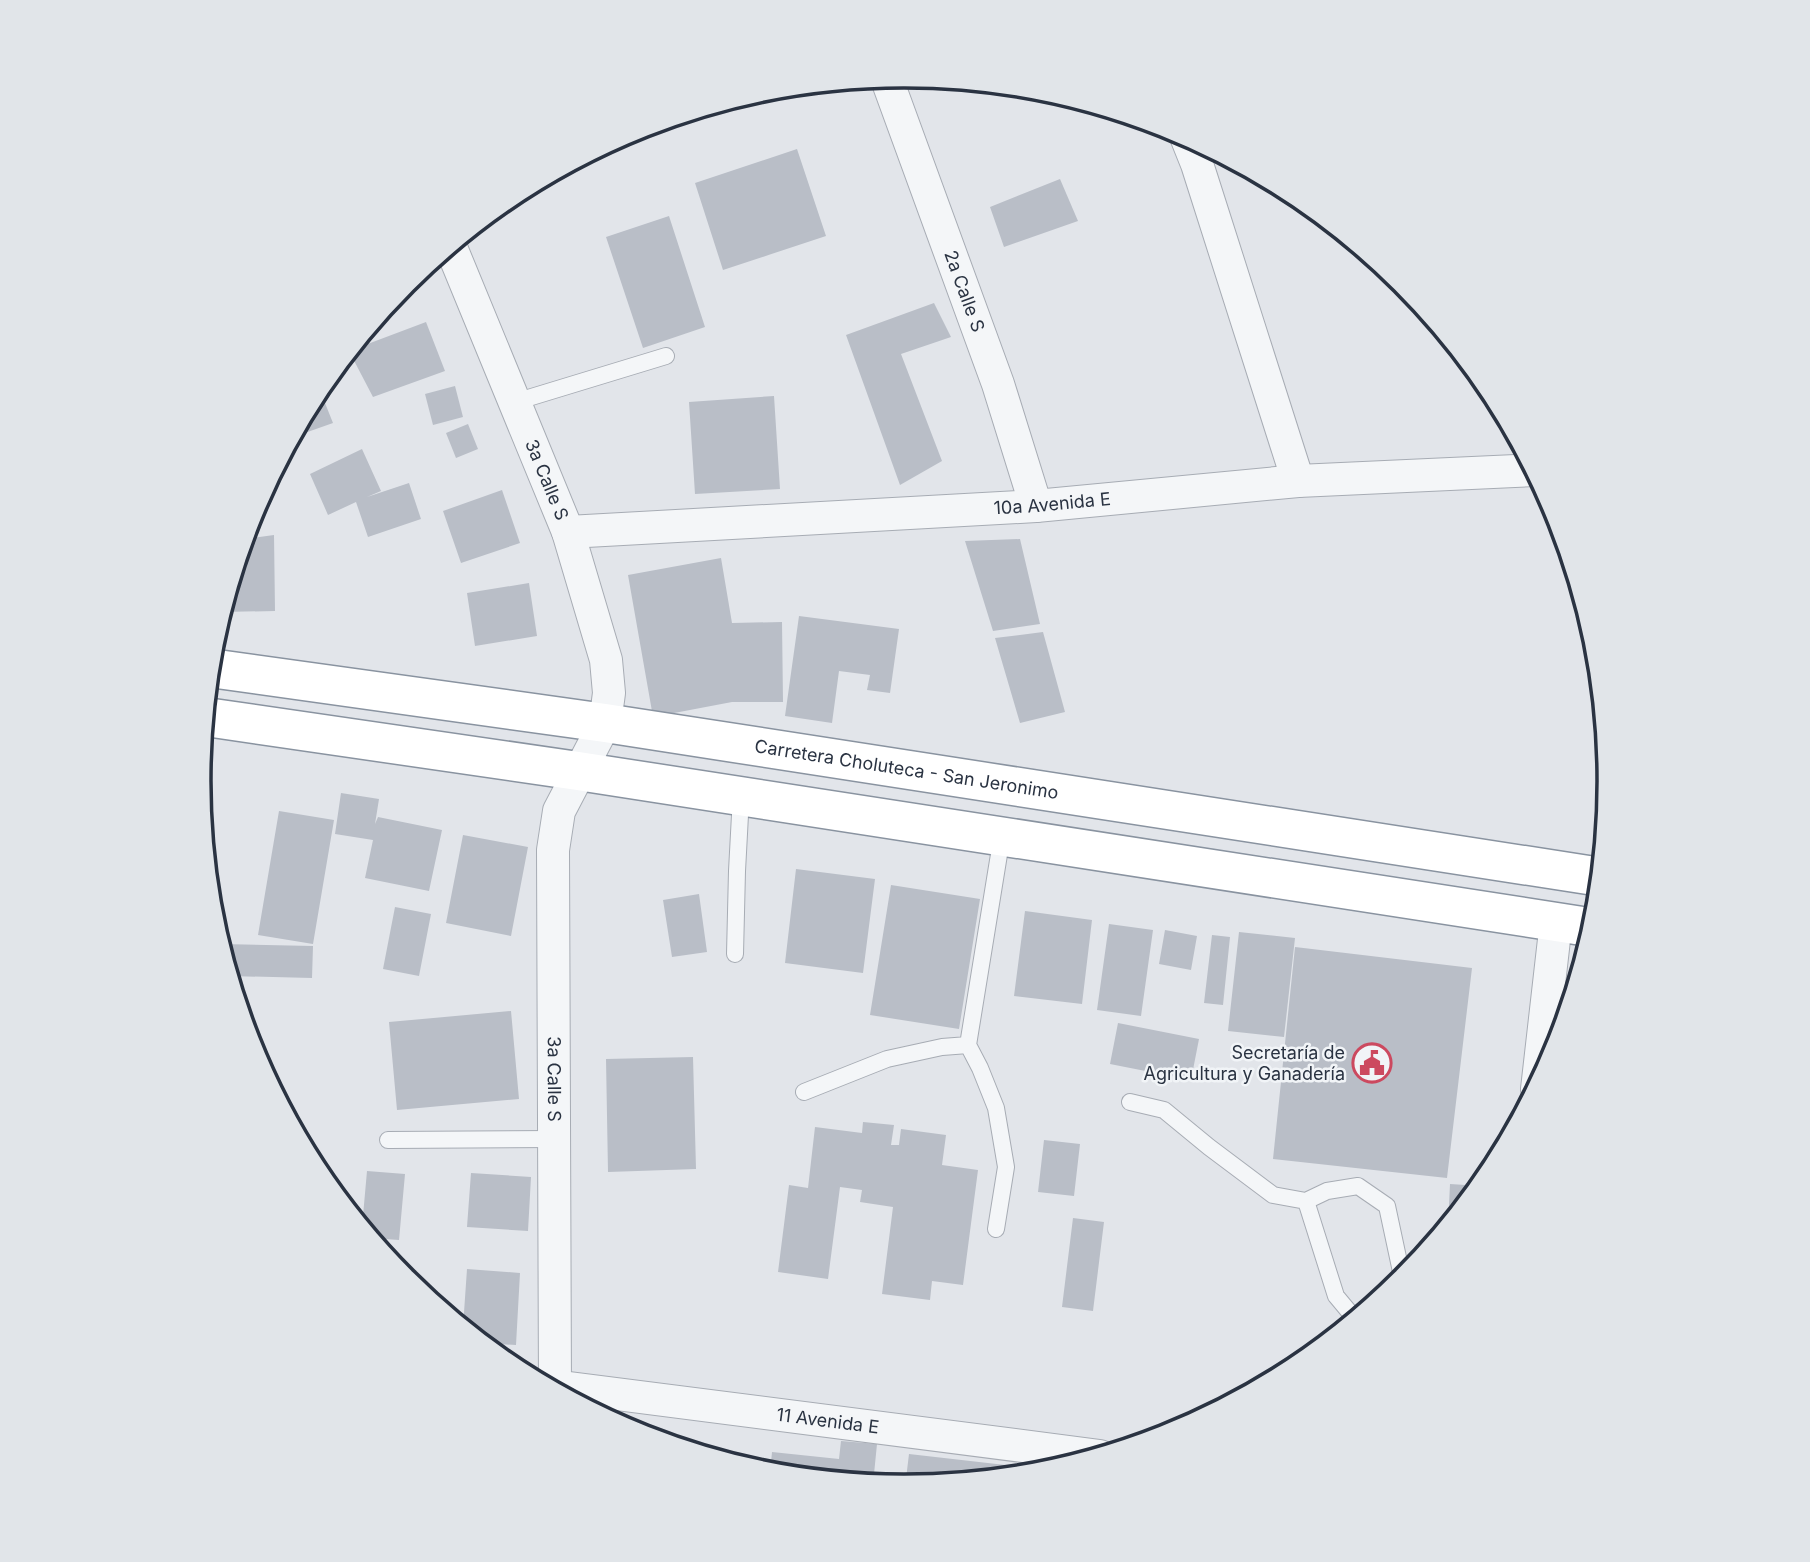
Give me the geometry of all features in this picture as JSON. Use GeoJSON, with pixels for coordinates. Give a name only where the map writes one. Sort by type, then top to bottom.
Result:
{"type":"FeatureCollection","features":[{"type":"Feature","properties":{"kind":"highway","name":"Carretera Choluteca - San Jeronimo"},"geometry":{"type":"LineString","coordinates":[[221,669],[605,723],[1592,876]]}},
{"type":"Feature","properties":{"kind":"highway"},"geometry":{"type":"LineString","coordinates":[[215,718],[578,771],[1583,926]]}},
{"type":"Feature","properties":{"kind":"street","name":"2a Calle S"},"geometry":{"type":"LineString","coordinates":[[891,88],[998,384],[1036,506]]}},
{"type":"Feature","properties":{"kind":"street"},"geometry":{"type":"LineString","coordinates":[[1191,149],[1298,481]]}},
{"type":"Feature","properties":{"kind":"street","name":"3a Calle S"},"geometry":{"type":"LineString","coordinates":[[454,255],[568,532],[606,660],[610,693],[605,723],[559,811],[553,850],[552,1378]]}},
{"type":"Feature","properties":{"kind":"street","name":"10a Avenida E"},"geometry":{"type":"LineString","coordinates":[[568,532],[1036,506],[1298,481],[1525,470]]}},
{"type":"Feature","properties":{"kind":"street"},"geometry":{"type":"LineString","coordinates":[[1545,1047],[1556,922]]}},
{"type":"Feature","properties":{"kind":"street","name":"11 Avenida E"},"geometry":{"type":"LineString","coordinates":[[574,1390],[1042,1460]]}},
{"type":"Feature","properties":{"kind":"lane"},"geometry":{"type":"LineString","coordinates":[[515,402],[666,356]]}},
{"type":"Feature","properties":{"kind":"lane"},"geometry":{"type":"LineString","coordinates":[[735,954],[741,796]]}},
{"type":"Feature","properties":{"kind":"lane"},"geometry":{"type":"LineString","coordinates":[[996,1229],[1006,1167],[996,1108],[968,1045],[1002,836]]}},
{"type":"Feature","properties":{"kind":"lane"},"geometry":{"type":"LineString","coordinates":[[804,1092],[887,1059],[942,1047],[968,1045]]}},
{"type":"Feature","properties":{"kind":"lane"},"geometry":{"type":"LineString","coordinates":[[1130,1102],[1164,1110],[1273,1195],[1306,1201],[1327,1191],[1358,1186],[1387,1206],[1400,1266]]}},
{"type":"Feature","properties":{"kind":"lane"},"geometry":{"type":"LineString","coordinates":[[388,1140],[554,1139]]}},
{"type":"Feature","properties":{"kind":"lane"},"geometry":{"type":"LineString","coordinates":[[1306,1201],[1336,1296],[1350,1312]]}},
{"type":"Feature","properties":{"kind":"building"},"geometry":{"type":"Polygon","coordinates":[[[797,149],[826,236],[723,270],[695,183],[797,149]]]}},
{"type":"Feature","properties":{"kind":"building"},"geometry":{"type":"Polygon","coordinates":[[[1060,179],[1078,221],[1004,247],[990,207],[1060,179]]]}},
{"type":"Feature","properties":{"kind":"building"},"geometry":{"type":"Polygon","coordinates":[[[669,216],[705,327],[643,348],[606,237],[669,216]]]}},
{"type":"Feature","properties":{"kind":"building"},"geometry":{"type":"Polygon","coordinates":[[[934,303],[951,337],[901,354],[942,461],[900,485],[846,335],[934,303]]]}},
{"type":"Feature","properties":{"kind":"building"},"geometry":{"type":"Polygon","coordinates":[[[426,322],[445,371],[373,397],[354,360],[367,344],[426,322]]]}},
{"type":"Feature","properties":{"kind":"building"},"geometry":{"type":"Polygon","coordinates":[[[455,386],[463,417],[433,425],[425,394],[455,386]]]}},
{"type":"Feature","properties":{"kind":"building"},"geometry":{"type":"Polygon","coordinates":[[[774,396],[780,489],[695,494],[689,402],[774,396]]]}},
{"type":"Feature","properties":{"kind":"building"},"geometry":{"type":"Polygon","coordinates":[[[324,402],[333,423],[305,433],[324,402]]]}},
{"type":"Feature","properties":{"kind":"building"},"geometry":{"type":"Polygon","coordinates":[[[468,424],[478,449],[456,458],[446,433],[468,424]]]}},
{"type":"Feature","properties":{"kind":"building"},"geometry":{"type":"Polygon","coordinates":[[[362,449],[381,491],[367,497],[409,483],[421,519],[368,537],[356,502],[328,515],[310,474],[362,449]]]}},
{"type":"Feature","properties":{"kind":"building"},"geometry":{"type":"Polygon","coordinates":[[[502,490],[520,543],[461,563],[443,511],[502,490]]]}},
{"type":"Feature","properties":{"kind":"building"},"geometry":{"type":"Polygon","coordinates":[[[274,535],[275,611],[233,612],[248,558],[256,537],[274,535]]]}},
{"type":"Feature","properties":{"kind":"building"},"geometry":{"type":"Polygon","coordinates":[[[1020,539],[1040,624],[993,631],[965,541],[1020,539]]]}},
{"type":"Feature","properties":{"kind":"building"},"geometry":{"type":"Polygon","coordinates":[[[721,558],[732,623],[782,622],[783,702],[732,702],[653,717],[628,575],[721,558]]]}},
{"type":"Feature","properties":{"kind":"building"},"geometry":{"type":"Polygon","coordinates":[[[529,583],[537,636],[475,646],[467,593],[529,583]]]}},
{"type":"Feature","properties":{"kind":"building"},"geometry":{"type":"Polygon","coordinates":[[[799,616],[899,629],[890,693],[867,690],[870,675],[839,671],[832,723],[785,716],[799,616]]]}},
{"type":"Feature","properties":{"kind":"building"},"geometry":{"type":"Polygon","coordinates":[[[1043,632],[1065,712],[1020,723],[995,638],[1043,632]]]}},
{"type":"Feature","properties":{"kind":"building"},"geometry":{"type":"Polygon","coordinates":[[[341,793],[379,799],[375,824],[378,817],[442,830],[429,891],[365,878],[373,840],[335,834],[341,793]]]}},
{"type":"Feature","properties":{"kind":"building"},"geometry":{"type":"Polygon","coordinates":[[[279,811],[334,820],[313,944],[258,935],[279,811]]]}},
{"type":"Feature","properties":{"kind":"building"},"geometry":{"type":"Polygon","coordinates":[[[463,835],[528,847],[511,936],[446,923],[463,835]]]}},
{"type":"Feature","properties":{"kind":"building"},"geometry":{"type":"Polygon","coordinates":[[[796,869],[875,879],[863,973],[785,963],[796,869]]]}},
{"type":"Feature","properties":{"kind":"building"},"geometry":{"type":"Polygon","coordinates":[[[891,885],[980,899],[959,1029],[870,1015],[891,885]]]}},
{"type":"Feature","properties":{"kind":"building"},"geometry":{"type":"Polygon","coordinates":[[[699,894],[707,952],[672,957],[663,900],[699,894]]]}},
{"type":"Feature","properties":{"kind":"building"},"geometry":{"type":"Polygon","coordinates":[[[395,907],[431,914],[419,976],[383,969],[395,907]]]}},
{"type":"Feature","properties":{"kind":"building"},"geometry":{"type":"Polygon","coordinates":[[[1025,911],[1092,920],[1082,1004],[1014,996],[1025,911]]]}},
{"type":"Feature","properties":{"kind":"building"},"geometry":{"type":"Polygon","coordinates":[[[1109,924],[1153,930],[1141,1016],[1097,1010],[1109,924]]]}},
{"type":"Feature","properties":{"kind":"building"},"geometry":{"type":"Polygon","coordinates":[[[1165,930],[1197,936],[1191,970],[1159,964],[1165,930]]]}},
{"type":"Feature","properties":{"kind":"building"},"geometry":{"type":"Polygon","coordinates":[[[1239,932],[1295,938],[1284,1037],[1228,1031],[1239,932]]]}},
{"type":"Feature","properties":{"kind":"building"},"geometry":{"type":"Polygon","coordinates":[[[1212,935],[1230,937],[1223,1005],[1204,1003],[1212,935]]]}},
{"type":"Feature","properties":{"kind":"building"},"geometry":{"type":"Polygon","coordinates":[[[231,944],[313,946],[312,978],[240,976],[231,944]]]}},
{"type":"Feature","properties":{"kind":"building","name":"Secretaría de Agricultura y Ganadería"},"geometry":{"type":"Polygon","coordinates":[[[1295,947],[1472,968],[1447,1178],[1273,1159],[1295,947]]]}},
{"type":"Feature","properties":{"kind":"building"},"geometry":{"type":"Polygon","coordinates":[[[1567,988],[1558,1014],[1554,991],[1567,988]]]}},
{"type":"Feature","properties":{"kind":"building"},"geometry":{"type":"Polygon","coordinates":[[[511,1011],[519,1099],[397,1110],[389,1022],[511,1011]]]}},
{"type":"Feature","properties":{"kind":"building"},"geometry":{"type":"Polygon","coordinates":[[[1118,1023],[1199,1039],[1191,1080],[1110,1064],[1118,1023]]]}},
{"type":"Feature","properties":{"kind":"building"},"geometry":{"type":"Polygon","coordinates":[[[693,1057],[696,1169],[608,1172],[606,1059],[693,1057]]]}},
{"type":"Feature","properties":{"kind":"building"},"geometry":{"type":"Polygon","coordinates":[[[863,1122],[894,1125],[891,1145],[899,1145],[901,1129],[946,1135],[942,1165],[978,1170],[963,1285],[932,1281],[930,1300],[882,1294],[893,1207],[860,1202],[862,1190],[840,1187],[828,1279],[778,1272],[789,1185],[808,1188],[815,1127],[862,1133],[863,1122]]]}},
{"type":"Feature","properties":{"kind":"building"},"geometry":{"type":"Polygon","coordinates":[[[1044,1140],[1080,1144],[1074,1196],[1038,1192],[1044,1140]]]}},
{"type":"Feature","properties":{"kind":"building"},"geometry":{"type":"Polygon","coordinates":[[[367,1171],[405,1174],[399,1240],[385,1239],[363,1213],[367,1171]]]}},
{"type":"Feature","properties":{"kind":"building"},"geometry":{"type":"Polygon","coordinates":[[[471,1173],[531,1177],[528,1231],[467,1227],[471,1173]]]}},
{"type":"Feature","properties":{"kind":"building"},"geometry":{"type":"Polygon","coordinates":[[[1450,1184],[1468,1185],[1455,1203],[1449,1211],[1450,1184]]]}},
{"type":"Feature","properties":{"kind":"building"},"geometry":{"type":"Polygon","coordinates":[[[1073,1218],[1104,1222],[1093,1311],[1062,1307],[1073,1218]]]}},
{"type":"Feature","properties":{"kind":"building"},"geometry":{"type":"Polygon","coordinates":[[[467,1269],[520,1273],[516,1345],[501,1344],[464,1315],[467,1269]]]}},
{"type":"Feature","properties":{"kind":"building"},"geometry":{"type":"Polygon","coordinates":[[[841,1441],[877,1444],[874,1473],[814,1469],[771,1461],[772,1452],[839,1459],[841,1441]]]}},
{"type":"Feature","properties":{"kind":"building"},"geometry":{"type":"Polygon","coordinates":[[[909,1454],[1013,1466],[950,1473],[907,1474],[909,1454]]]}},
{"type":"Feature","properties":{"kind":"place","name":"Secretaría de Agricultura y Ganadería"},"geometry":{"type":"Point","coordinates":[1372,1063]}}]}
